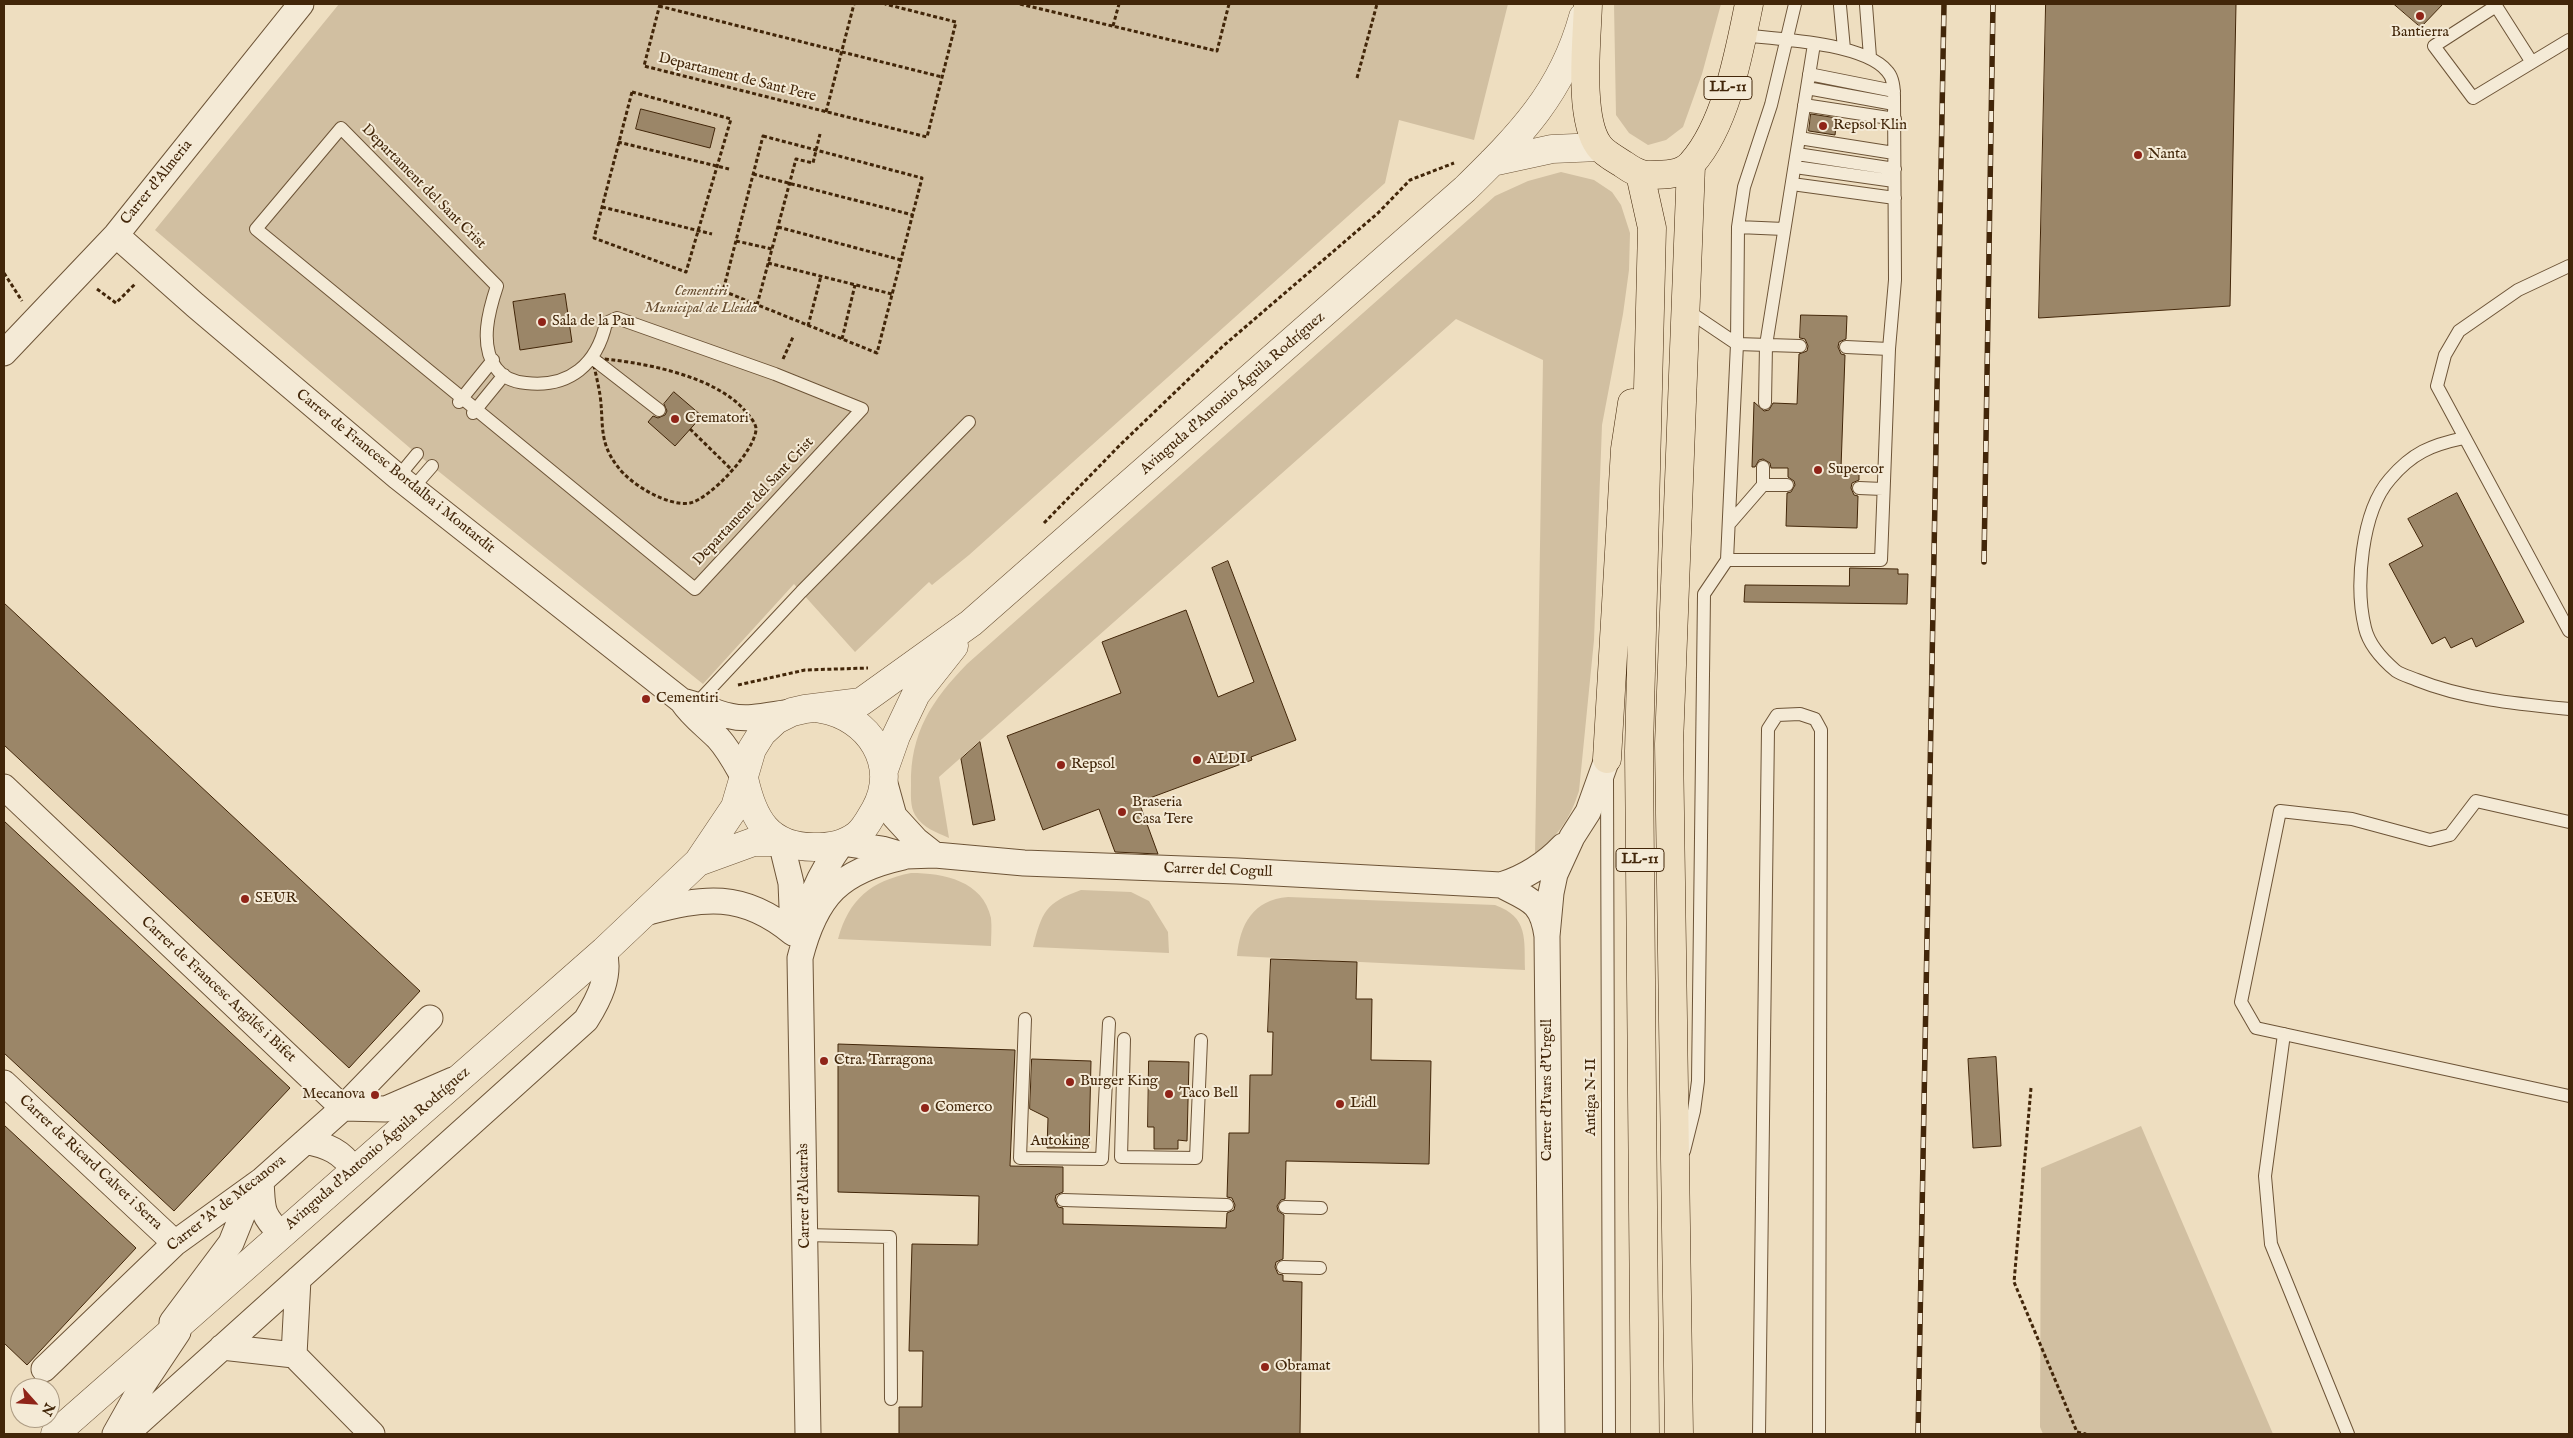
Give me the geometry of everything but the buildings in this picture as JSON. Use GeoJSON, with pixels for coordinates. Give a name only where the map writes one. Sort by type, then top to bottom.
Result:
{"type":"FeatureCollection","features":[{"type":"Feature","properties":{"kind":"main road"},"geometry":{"type":"LineString","coordinates":[[1587,4],[1585,79],[1589,116],[1594,137],[1599,147],[1640,174],[1664,176],[1676,173],[1691,165]]}},
{"type":"Feature","properties":{"kind":"main road","name":"LL-11"},"geometry":{"type":"LineString","coordinates":[[1679,1434],[1669,744],[1691,165],[1713,132],[1742,35],[1749,4]]}},
{"type":"Feature","properties":{"kind":"main road","name":"LL-11"},"geometry":{"type":"LineString","coordinates":[[1640,174],[1652,228],[1639,751],[1645,1434]]}},
{"type":"Feature","properties":{"kind":"main road"},"geometry":{"type":"LineString","coordinates":[[1607,759],[1625,449],[1650,285]]}},
{"type":"Feature","properties":{"kind":"street","name":"Carrer d'Almeria"},"geometry":{"type":"LineString","coordinates":[[4,353],[116,235],[300,4]]}},
{"type":"Feature","properties":{"kind":"street","name":"Avinguda d'Antonio Águila Rodríguez"},"geometry":{"type":"LineString","coordinates":[[55,1434],[190,1313],[604,951],[698,862],[735,807],[752,749],[762,733],[776,720],[805,710],[861,702],[971,623],[1391,255],[1492,162],[1536,114],[1561,76],[1575,47],[1587,4]]}},
{"type":"Feature","properties":{"kind":"street","name":"Avinguda d'Antonio Águila Rodríguez"},"geometry":{"type":"LineString","coordinates":[[1492,162],[1552,148],[1599,147]]}},
{"type":"Feature","properties":{"kind":"street","name":"Carrer de Francesc Bordalba i Montardit"},"geometry":{"type":"LineString","coordinates":[[116,235],[195,305],[405,483],[697,697],[730,716],[747,718],[805,710]]}},
{"type":"Feature","properties":{"kind":"street","name":"Avinguda d'Antonio Águila Rodríguez"},"geometry":{"type":"LineString","coordinates":[[698,862],[753,842],[781,842],[796,847],[829,847],[842,844],[858,834],[880,801],[884,775],[896,736],[916,694],[971,623]]}},
{"type":"Feature","properties":{"kind":"street","name":"Carrer de Francesc Bordalba i Montardit"},"geometry":{"type":"LineString","coordinates":[[697,697],[691,714],[723,744],[744,778]]}},
{"type":"Feature","properties":{"kind":"street"},"geometry":{"type":"LineString","coordinates":[[805,710],[837,711],[869,734],[879,751],[894,816],[916,840],[935,855]]}},
{"type":"Feature","properties":{"kind":"street","name":"Carrer d'Ivars d'Urgell"},"geometry":{"type":"LineString","coordinates":[[1552,1434],[1547,936],[1551,893],[1555,874],[1572,837],[1588,812],[1607,759]]}},
{"type":"Feature","properties":{"kind":"street"},"geometry":{"type":"LineString","coordinates":[[744,778],[750,801],[761,822],[770,834],[781,842]]}},
{"type":"Feature","properties":{"kind":"street","name":"Carrer de Francesc Argilés i Bifet"},"geometry":{"type":"LineString","coordinates":[[4,788],[343,1108]]}},
{"type":"Feature","properties":{"kind":"street"},"geometry":{"type":"LineString","coordinates":[[1501,885],[1520,879],[1536,870],[1572,837]]}},
{"type":"Feature","properties":{"kind":"street","name":"Carrer d'Alcarràs"},"geometry":{"type":"LineString","coordinates":[[781,842],[791,883],[799,944],[808,1434]]}},
{"type":"Feature","properties":{"kind":"street","name":"Carrer del Cogull"},"geometry":{"type":"LineString","coordinates":[[842,844],[882,849],[906,856],[935,855],[1024,864],[1204,863],[1501,885]]}},
{"type":"Feature","properties":{"kind":"street","name":"Carrer d'Alcarràs"},"geometry":{"type":"LineString","coordinates":[[799,944],[811,895],[824,868],[842,844]]}},
{"type":"Feature","properties":{"kind":"street","name":"Carrer d'Alcarràs"},"geometry":{"type":"LineString","coordinates":[[799,944],[827,895],[846,877],[878,862],[906,856]]}},
{"type":"Feature","properties":{"kind":"street"},"geometry":{"type":"LineString","coordinates":[[1501,885],[1538,906],[1543,915],[1547,936]]}},
{"type":"Feature","properties":{"kind":"street"},"geometry":{"type":"LineString","coordinates":[[645,912],[689,901],[717,900],[744,905],[766,913],[799,944]]}},
{"type":"Feature","properties":{"kind":"street"},"geometry":{"type":"LineString","coordinates":[[126,1434],[586,1020],[599,997],[606,975],[607,961],[604,951]]}},
{"type":"Feature","properties":{"kind":"street","name":"Carrer 'A' de Mecanova"},"geometry":{"type":"LineString","coordinates":[[44,1369],[176,1243],[258,1183],[343,1108],[430,1018]]}},
{"type":"Feature","properties":{"kind":"street"},"geometry":{"type":"LineString","coordinates":[[343,1108],[386,1109],[460,1077]]}},
{"type":"Feature","properties":{"kind":"street","name":"Carrer de Ricard Calvet i Serra"},"geometry":{"type":"LineString","coordinates":[[4,1083],[176,1243]]}},
{"type":"Feature","properties":{"kind":"street"},"geometry":{"type":"LineString","coordinates":[[306,1141],[329,1146],[345,1157],[354,1170]]}},
{"type":"Feature","properties":{"kind":"street"},"geometry":{"type":"LineString","coordinates":[[258,1183],[263,1212],[267,1221],[281,1234]]}},
{"type":"Feature","properties":{"kind":"street"},"geometry":{"type":"LineString","coordinates":[[154,1346],[231,1243],[258,1183]]}},
{"type":"Feature","properties":{"kind":"street"},"geometry":{"type":"LineString","coordinates":[[294,1355],[298,1279]]}},
{"type":"Feature","properties":{"kind":"street"},"geometry":{"type":"LineString","coordinates":[[115,1434],[142,1386],[190,1313]]}},
{"type":"Feature","properties":{"kind":"street"},"geometry":{"type":"LineString","coordinates":[[222,1347],[294,1355],[372,1434]]}},
{"type":"Feature","properties":{"kind":"lane"},"geometry":{"type":"LineString","coordinates":[[1675,1187],[1694,1111],[1698,1081],[1704,594],[1727,560],[1737,344],[1738,227],[1744,187],[1772,105],[1795,4]]}},
{"type":"Feature","properties":{"kind":"lane"},"geometry":{"type":"LineString","coordinates":[[1866,5],[1870,57]]}},
{"type":"Feature","properties":{"kind":"lane"},"geometry":{"type":"LineString","coordinates":[[1840,6],[1844,49]]}},
{"type":"Feature","properties":{"kind":"lane"},"geometry":{"type":"LineString","coordinates":[[2531,61],[2496,6],[2434,46],[2473,98],[2531,61],[2569,40]]}},
{"type":"Feature","properties":{"kind":"lane"},"geometry":{"type":"LineString","coordinates":[[1727,560],[1881,560],[1889,349],[1895,280],[1895,119],[1894,91],[1888,71],[1870,57],[1844,49],[1742,35]]}},
{"type":"Feature","properties":{"kind":"lane"},"geometry":{"type":"LineString","coordinates":[[1765,403],[1766,345],[1814,44]]}},
{"type":"Feature","properties":{"kind":"lane"},"geometry":{"type":"LineString","coordinates":[[1809,74],[1894,91]]}},
{"type":"Feature","properties":{"kind":"lane"},"geometry":{"type":"LineString","coordinates":[[1807,88],[1894,104]]}},
{"type":"Feature","properties":{"kind":"lane"},"geometry":{"type":"LineString","coordinates":[[1804,105],[1895,119]]}},
{"type":"Feature","properties":{"kind":"lane","name":"Departament del Sant Crist"},"geometry":{"type":"LineString","coordinates":[[341,128],[497,286],[488,317],[488,340],[496,368],[504,375],[522,383],[561,381],[579,371],[592,358],[601,344],[606,323],[617,318],[775,374],[862,409],[695,589],[461,400],[256,229],[341,128]]}},
{"type":"Feature","properties":{"kind":"lane"},"geometry":{"type":"LineString","coordinates":[[1799,138],[1894,153]]}},
{"type":"Feature","properties":{"kind":"lane"},"geometry":{"type":"LineString","coordinates":[[1797,154],[1895,175]]}},
{"type":"Feature","properties":{"kind":"lane"},"geometry":{"type":"LineString","coordinates":[[1795,167],[1895,175]]}},
{"type":"Feature","properties":{"kind":"lane"},"geometry":{"type":"LineString","coordinates":[[1792,184],[1894,198]]}},
{"type":"Feature","properties":{"kind":"lane"},"geometry":{"type":"LineString","coordinates":[[1738,227],[1784,229]]}},
{"type":"Feature","properties":{"kind":"lane"},"geometry":{"type":"LineString","coordinates":[[2569,266],[2518,290],[2459,331],[2449,344],[2441,365],[2437,386],[2569,631]]}},
{"type":"Feature","properties":{"kind":"lane"},"geometry":{"type":"LineString","coordinates":[[1685,309],[1737,344],[1800,346]]}},
{"type":"Feature","properties":{"kind":"lane"},"geometry":{"type":"LineString","coordinates":[[1846,347],[1889,349]]}},
{"type":"Feature","properties":{"kind":"lane"},"geometry":{"type":"LineString","coordinates":[[592,358],[659,410]]}},
{"type":"Feature","properties":{"kind":"lane"},"geometry":{"type":"LineString","coordinates":[[461,400],[493,360]]}},
{"type":"Feature","properties":{"kind":"lane"},"geometry":{"type":"LineString","coordinates":[[475,411],[504,375]]}},
{"type":"Feature","properties":{"kind":"lane"},"geometry":{"type":"LineString","coordinates":[[697,697],[969,422]]}},
{"type":"Feature","properties":{"kind":"lane"},"geometry":{"type":"LineString","coordinates":[[2464,438],[2436,444],[2418,452],[2388,480],[2371,513],[2362,548],[2360,588],[2365,629],[2372,645],[2397,672],[2434,686],[2493,699],[2569,709]]}},
{"type":"Feature","properties":{"kind":"lane"},"geometry":{"type":"LineString","coordinates":[[405,483],[417,454]]}},
{"type":"Feature","properties":{"kind":"lane"},"geometry":{"type":"LineString","coordinates":[[405,483],[432,466]]}},
{"type":"Feature","properties":{"kind":"lane"},"geometry":{"type":"LineString","coordinates":[[1730,523],[1763,485],[1763,467]]}},
{"type":"Feature","properties":{"kind":"lane"},"geometry":{"type":"LineString","coordinates":[[1763,485],[1787,485]]}},
{"type":"Feature","properties":{"kind":"lane"},"geometry":{"type":"LineString","coordinates":[[1858,488],[1883,489]]}},
{"type":"Feature","properties":{"kind":"lane"},"geometry":{"type":"LineString","coordinates":[[1759,1434],[1768,729],[1777,714],[1800,714],[1815,719],[1821,730],[1819,1434]]}},
{"type":"Feature","properties":{"kind":"lane","name":"Antiga N-II"},"geometry":{"type":"LineString","coordinates":[[1607,759],[1609,1434]]}},
{"type":"Feature","properties":{"kind":"lane"},"geometry":{"type":"LineString","coordinates":[[2569,822],[2476,801],[2450,835],[2430,840],[2352,819],[2280,811],[2241,1002],[2256,1028],[2569,1096]]}},
{"type":"Feature","properties":{"kind":"lane","name":"Autoking"},"geometry":{"type":"LineString","coordinates":[[1025,1019],[1020,1158],[1102,1159],[1110,1023]]}},
{"type":"Feature","properties":{"kind":"lane"},"geometry":{"type":"LineString","coordinates":[[2284,1034],[2265,1176],[2271,1244],[2348,1434]]}},
{"type":"Feature","properties":{"kind":"lane"},"geometry":{"type":"LineString","coordinates":[[1124,1039],[1121,1157],[1196,1158],[1201,1040]]}},
{"type":"Feature","properties":{"kind":"lane"},"geometry":{"type":"LineString","coordinates":[[1063,1200],[1227,1205]]}},
{"type":"Feature","properties":{"kind":"lane"},"geometry":{"type":"LineString","coordinates":[[1285,1207],[1321,1208]]}},
{"type":"Feature","properties":{"kind":"lane"},"geometry":{"type":"LineString","coordinates":[[805,1235],[890,1237],[890,1399]]}},
{"type":"Feature","properties":{"kind":"lane"},"geometry":{"type":"LineString","coordinates":[[1283,1267],[1320,1268]]}},
{"type":"Feature","properties":{"kind":"path","name":"Departament de Sant Pere"},"geometry":{"type":"LineString","coordinates":[[826,112],[854,4]]}},
{"type":"Feature","properties":{"kind":"path","name":"Departament de Sant Pere"},"geometry":{"type":"LineString","coordinates":[[884,4],[956,22],[927,137],[644,66],[660,5],[942,77]]}},
{"type":"Feature","properties":{"kind":"path"},"geometry":{"type":"LineString","coordinates":[[1020,4],[1217,51],[1229,4]]}},
{"type":"Feature","properties":{"kind":"path"},"geometry":{"type":"LineString","coordinates":[[1113,26],[1119,4]]}},
{"type":"Feature","properties":{"kind":"path"},"geometry":{"type":"LineString","coordinates":[[1357,78],[1377,4]]}},
{"type":"Feature","properties":{"kind":"path"},"geometry":{"type":"LineString","coordinates":[[632,92],[731,119],[717,166],[686,272],[594,238],[632,92]]}},
{"type":"Feature","properties":{"kind":"path"},"geometry":{"type":"LineString","coordinates":[[757,305],[796,160],[813,163],[820,134]]}},
{"type":"Feature","properties":{"kind":"path"},"geometry":{"type":"LineString","coordinates":[[763,136],[816,150],[922,178],[876,353],[723,291],[763,136]]}},
{"type":"Feature","properties":{"kind":"path"},"geometry":{"type":"LineString","coordinates":[[618,142],[730,169]]}},
{"type":"Feature","properties":{"kind":"path"},"geometry":{"type":"LineString","coordinates":[[1040,527],[1120,445],[1222,347],[1378,213],[1410,180],[1463,159]]}},
{"type":"Feature","properties":{"kind":"path"},"geometry":{"type":"LineString","coordinates":[[753,174],[913,214]]}},
{"type":"Feature","properties":{"kind":"path"},"geometry":{"type":"LineString","coordinates":[[602,208],[712,234]]}},
{"type":"Feature","properties":{"kind":"path"},"geometry":{"type":"LineString","coordinates":[[778,227],[901,260]]}},
{"type":"Feature","properties":{"kind":"path"},"geometry":{"type":"LineString","coordinates":[[736,241],[772,249]]}},
{"type":"Feature","properties":{"kind":"path"},"geometry":{"type":"LineString","coordinates":[[768,263],[892,294]]}},
{"type":"Feature","properties":{"kind":"path"},"geometry":{"type":"LineString","coordinates":[[4,273],[34,321]]}},
{"type":"Feature","properties":{"kind":"path"},"geometry":{"type":"LineString","coordinates":[[808,326],[821,276]]}},
{"type":"Feature","properties":{"kind":"path"},"geometry":{"type":"LineString","coordinates":[[842,339],[855,285]]}},
{"type":"Feature","properties":{"kind":"path"},"geometry":{"type":"LineString","coordinates":[[775,374],[793,337]]}},
{"type":"Feature","properties":{"kind":"path"},"geometry":{"type":"LineString","coordinates":[[690,429],[732,470]]}},
{"type":"Feature","properties":{"kind":"path"},"geometry":{"type":"LineString","coordinates":[[697,697],[725,688],[805,670],[864,666],[876,671]]}},
{"type":"Feature","properties":{"kind":"path"},"geometry":{"type":"LineString","coordinates":[[2031,1088],[2014,1282],[2077,1432],[2086,1434]]}},
{"type":"Feature","properties":{"kind":"green space","name":"Cementiri Municipal de Lleida"},"geometry":{"type":"Polygon","coordinates":[[[339,4],[1508,4],[1474,140],[1399,120],[1385,183],[969,555],[932,585],[929,582],[855,652],[794,584],[703,684],[417,454],[155,230],[339,4]]]}},
{"type":"Feature","properties":{"kind":"green space"},"geometry":{"type":"Polygon","coordinates":[[[1614,4],[1721,4],[1702,74],[1683,127],[1666,140],[1648,145],[1629,133],[1616,115],[1614,4]]]}},
{"type":"Feature","properties":{"kind":"green space"},"geometry":{"type":"Polygon","coordinates":[[[1561,172],[1594,180],[1612,192],[1621,205],[1630,233],[1629,270],[1623,314],[1602,425],[1594,640],[1579,791],[1572,810],[1557,834],[1535,854],[1543,360],[1456,319],[939,777],[949,838],[922,823],[915,815],[911,800],[914,749],[919,733],[934,704],[967,664],[1495,196],[1528,181],[1561,172]]]}},
{"type":"Feature","properties":{"kind":"green space"},"geometry":{"type":"Polygon","coordinates":[[[911,873],[949,877],[971,888],[980,895],[987,905],[991,918],[991,946],[838,939],[848,913],[864,894],[884,881],[911,873]]]}},
{"type":"Feature","properties":{"kind":"green space"},"geometry":{"type":"Polygon","coordinates":[[[1081,890],[1131,892],[1149,901],[1168,932],[1169,953],[1033,947],[1039,925],[1047,910],[1060,899],[1081,890]]]}},
{"type":"Feature","properties":{"kind":"green space"},"geometry":{"type":"Polygon","coordinates":[[[1288,897],[1495,905],[1514,916],[1519,923],[1524,939],[1525,970],[1237,956],[1241,934],[1250,916],[1266,903],[1288,897]]]}},
{"type":"Feature","properties":{"kind":"green space"},"geometry":{"type":"Polygon","coordinates":[[[2141,1126],[2273,1434],[2043,1434],[2040,1427],[2041,1168],[2141,1126]]]}},
{"type":"Feature","properties":{"kind":"railway"},"geometry":{"type":"LineString","coordinates":[[1918,1434],[1944,4]]}},
{"type":"Feature","properties":{"kind":"railway"},"geometry":{"type":"LineString","coordinates":[[1984,562],[1993,4]]}},
{"type":"Feature","properties":{"kind":"place","name":"Bantierra"},"geometry":{"type":"Point","coordinates":[2420,16]}},
{"type":"Feature","properties":{"kind":"place","name":"Repsol Klin"},"geometry":{"type":"Point","coordinates":[1823,126]}},
{"type":"Feature","properties":{"kind":"place","name":"Nanta"},"geometry":{"type":"Point","coordinates":[2138,155]}},
{"type":"Feature","properties":{"kind":"place","name":"Sala de la Pau"},"geometry":{"type":"Point","coordinates":[542,322]}},
{"type":"Feature","properties":{"kind":"place","name":"Crematori"},"geometry":{"type":"Point","coordinates":[675,419]}},
{"type":"Feature","properties":{"kind":"place","name":"Supercor"},"geometry":{"type":"Point","coordinates":[1818,470]}},
{"type":"Feature","properties":{"kind":"place","name":"Cementiri"},"geometry":{"type":"Point","coordinates":[646,699]}},
{"type":"Feature","properties":{"kind":"place","name":"ALDI"},"geometry":{"type":"Point","coordinates":[1197,760]}},
{"type":"Feature","properties":{"kind":"place","name":"Repsol"},"geometry":{"type":"Point","coordinates":[1061,765]}},
{"type":"Feature","properties":{"kind":"place","name":"Braseria Casa Tere"},"geometry":{"type":"Point","coordinates":[1122,812]}},
{"type":"Feature","properties":{"kind":"place","name":"SEUR"},"geometry":{"type":"Point","coordinates":[245,899]}},
{"type":"Feature","properties":{"kind":"place","name":"Ctra. Tarragona"},"geometry":{"type":"Point","coordinates":[824,1061]}},
{"type":"Feature","properties":{"kind":"place","name":"Burger King"},"geometry":{"type":"Point","coordinates":[1070,1082]}},
{"type":"Feature","properties":{"kind":"place","name":"Taco Bell"},"geometry":{"type":"Point","coordinates":[1169,1094]}},
{"type":"Feature","properties":{"kind":"place","name":"Mecanova"},"geometry":{"type":"Point","coordinates":[375,1095]}},
{"type":"Feature","properties":{"kind":"place","name":"Lidl"},"geometry":{"type":"Point","coordinates":[1340,1104]}},
{"type":"Feature","properties":{"kind":"place","name":"Comerco"},"geometry":{"type":"Point","coordinates":[925,1108]}},
{"type":"Feature","properties":{"kind":"place","name":"Obramat"},"geometry":{"type":"Point","coordinates":[1265,1367]}}]}
